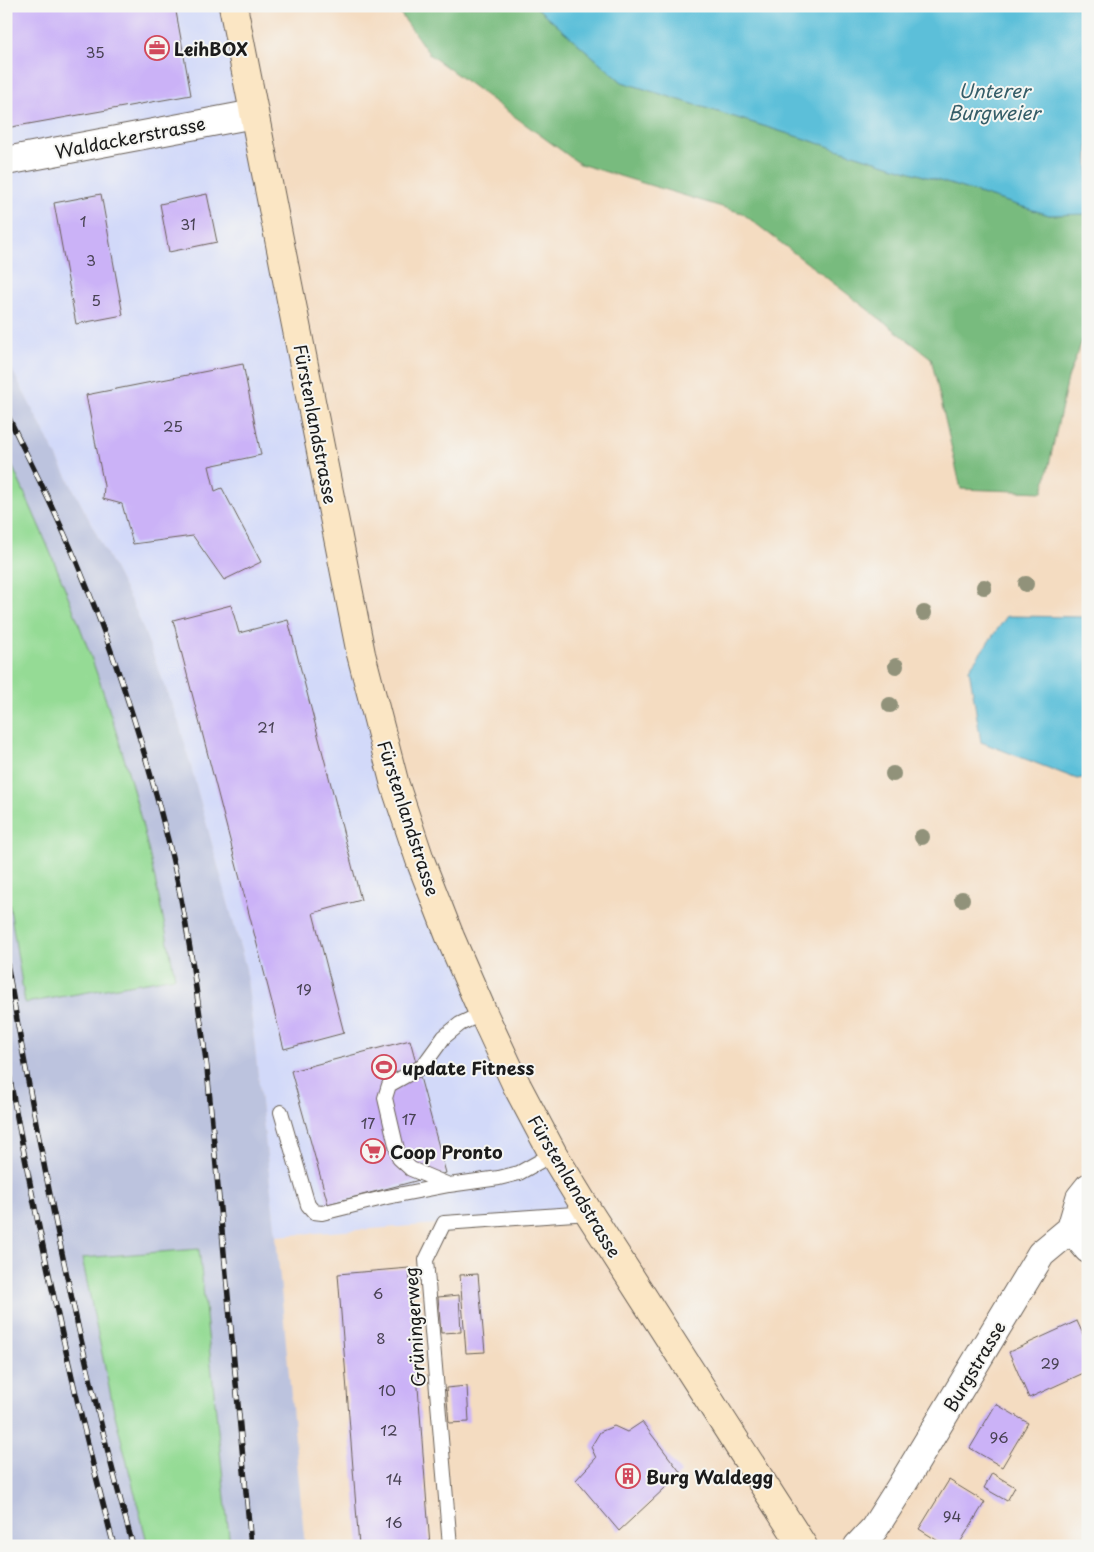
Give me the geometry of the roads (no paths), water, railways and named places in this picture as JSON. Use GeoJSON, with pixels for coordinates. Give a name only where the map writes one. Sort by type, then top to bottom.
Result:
{"type":"FeatureCollection","features":[{"type":"Feature","properties":{"kind":"main road","name":"Fürstenlandstrasse"},"geometry":{"type":"LineString","coordinates":[[233,6],[361,654],[395,785],[420,860],[450,937],[516,1086],[553,1154],[803,1546]]}},
{"type":"Feature","properties":{"kind":"street","name":"Waldackerstrasse"},"geometry":{"type":"LineString","coordinates":[[6,161],[254,114]]}},
{"type":"Feature","properties":{"kind":"street","name":"Burgstrasse"},"geometry":{"type":"LineString","coordinates":[[858,1546],[874,1529],[900,1488],[1041,1254],[1080,1239],[1080,1198],[1088,1188]]}},
{"type":"Feature","properties":{"kind":"lane"},"geometry":{"type":"LineString","coordinates":[[449,1185],[411,1169],[399,1158],[385,1098],[389,1085],[423,1066],[444,1037],[460,1024],[483,1013]]}},
{"type":"Feature","properties":{"kind":"lane"},"geometry":{"type":"LineString","coordinates":[[281,1112],[308,1205],[314,1212],[322,1213],[396,1195],[499,1178],[519,1173],[553,1154]]}},
{"type":"Feature","properties":{"kind":"lane","name":"Grüningerweg"},"geometry":{"type":"LineString","coordinates":[[450,1546],[426,1260],[444,1223],[589,1213]]}},
{"type":"Feature","properties":{"kind":"water","name":"Unterer Burgweier"},"geometry":{"type":"Polygon","coordinates":[[[535,6],[1088,6],[1088,214],[1049,215],[622,82],[535,6]]]}},
{"type":"Feature","properties":{"kind":"water"},"geometry":{"type":"Polygon","coordinates":[[[1007,616],[1088,617],[1088,777],[1077,779],[981,742],[969,669],[1007,616]]]}},
{"type":"Feature","properties":{"kind":"railway"},"geometry":{"type":"LineString","coordinates":[[6,412],[69,544],[104,632],[139,737],[160,808],[181,899],[207,1068],[251,1546]]}},
{"type":"Feature","properties":{"kind":"railway"},"geometry":{"type":"LineString","coordinates":[[6,957],[62,1253],[95,1400],[133,1546]]}},
{"type":"Feature","properties":{"kind":"railway"},"geometry":{"type":"LineString","coordinates":[[6,1058],[29,1181],[55,1303],[83,1425],[114,1546]]}},
{"type":"Feature","properties":{"kind":"place","name":"LeihBOX"},"geometry":{"type":"Point","coordinates":[157,48]}},
{"type":"Feature","properties":{"kind":"place","name":"update Fitness"},"geometry":{"type":"Point","coordinates":[384,1067]}},
{"type":"Feature","properties":{"kind":"place","name":"Coop Pronto"},"geometry":{"type":"Point","coordinates":[373,1151]}},
{"type":"Feature","properties":{"kind":"place","name":"Burg Waldegg"},"geometry":{"type":"Point","coordinates":[628,1476]}}]}
